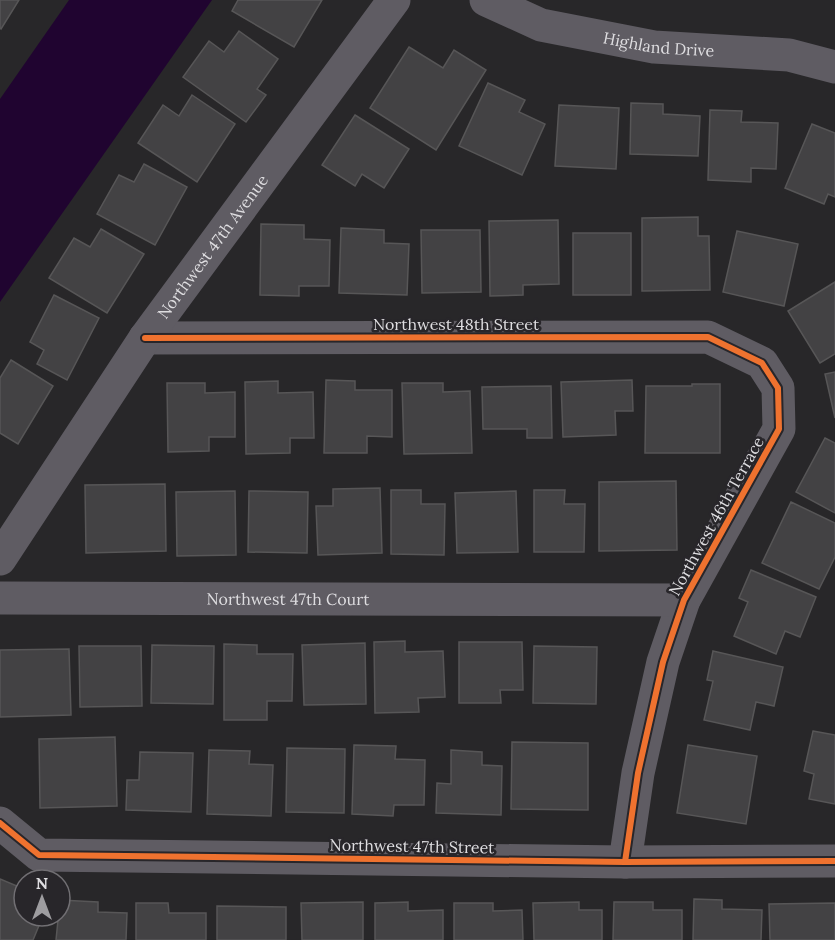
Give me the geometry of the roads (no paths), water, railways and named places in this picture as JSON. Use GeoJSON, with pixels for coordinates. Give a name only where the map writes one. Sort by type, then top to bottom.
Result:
{"type":"FeatureCollection","features":[{"type":"Feature","properties":{"kind":"street","name":"Northwest 47th Avenue"},"geometry":{"type":"LineString","coordinates":[[0,559],[145,338],[394,0]]}},
{"type":"Feature","properties":{"kind":"street","name":"Highland Drive"},"geometry":{"type":"LineString","coordinates":[[486,0],[541,25],[642,44],[789,55],[835,67]]}},
{"type":"Feature","properties":{"kind":"street","name":"Northwest 48th Street"},"geometry":{"type":"LineString","coordinates":[[145,338],[708,337],[762,363]]}},
{"type":"Feature","properties":{"kind":"street","name":"Northwest 46th Terrace"},"geometry":{"type":"LineString","coordinates":[[625,862],[638,772],[663,662],[684,600],[779,429],[778,388],[762,363]]}},
{"type":"Feature","properties":{"kind":"street","name":"Northwest 47th Court"},"geometry":{"type":"LineString","coordinates":[[0,598],[684,600]]}},
{"type":"Feature","properties":{"kind":"street","name":"Northwest 47th Street"},"geometry":{"type":"LineString","coordinates":[[0,822],[39,855],[625,862],[835,861]]}}]}
